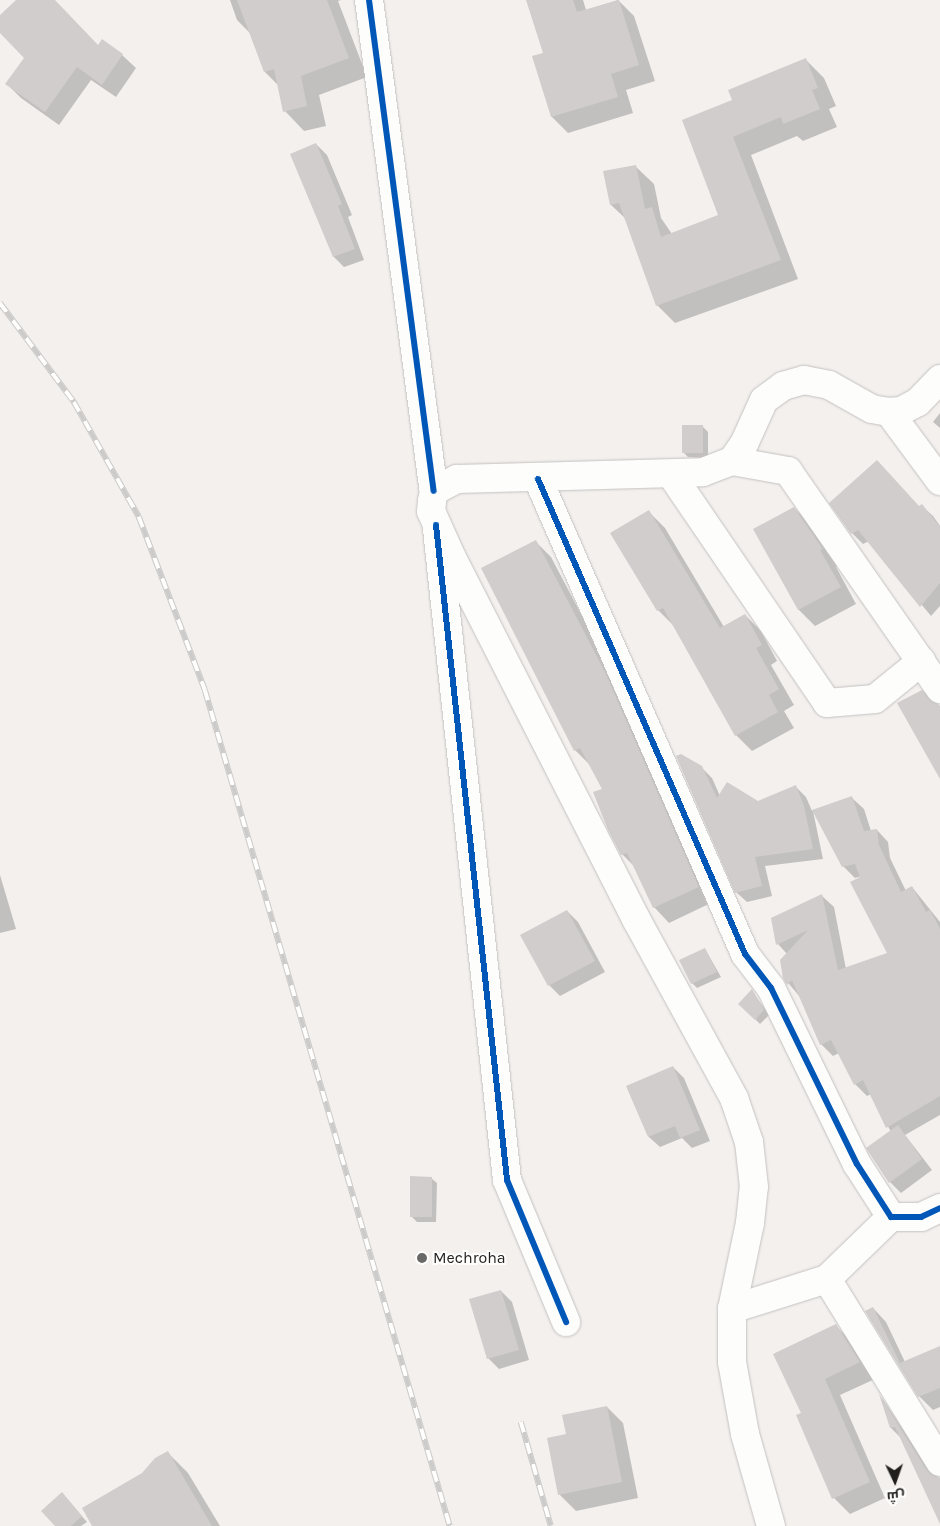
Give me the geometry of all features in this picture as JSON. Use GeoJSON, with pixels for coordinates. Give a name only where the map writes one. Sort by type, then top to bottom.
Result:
{"type":"FeatureCollection","features":[{"type":"Feature","properties":{"kind":"street"},"geometry":{"type":"LineString","coordinates":[[369,0],[434,490],[431,511],[436,525],[636,919],[734,1098],[749,1142],[754,1187],[750,1223],[732,1309],[732,1362],[746,1434],[771,1526]]}},
{"type":"Feature","properties":{"kind":"street"},"geometry":{"type":"LineString","coordinates":[[732,461],[744,444],[764,400],[783,386],[804,380],[830,385],[872,408],[889,412],[901,411],[918,402],[940,379]]}},
{"type":"Feature","properties":{"kind":"street"},"geometry":{"type":"LineString","coordinates":[[889,412],[940,481]]}},
{"type":"Feature","properties":{"kind":"street"},"geometry":{"type":"LineString","coordinates":[[434,490],[458,479],[538,479],[703,472],[732,461],[788,471],[922,661],[940,690]]}},
{"type":"Feature","properties":{"kind":"street"},"geometry":{"type":"LineString","coordinates":[[671,474],[827,703],[875,699],[922,661]]}},
{"type":"Feature","properties":{"kind":"street"},"geometry":{"type":"LineString","coordinates":[[538,479],[745,954],[771,988],[857,1164],[891,1217]]}},
{"type":"Feature","properties":{"kind":"street"},"geometry":{"type":"LineString","coordinates":[[436,525],[507,1180],[566,1322]]}},
{"type":"Feature","properties":{"kind":"street"},"geometry":{"type":"LineString","coordinates":[[732,1309],[827,1279],[891,1217],[920,1217],[940,1208]]}},
{"type":"Feature","properties":{"kind":"street"},"geometry":{"type":"LineString","coordinates":[[827,1279],[940,1462]]}},
{"type":"Feature","properties":{"kind":"building"},"geometry":{"type":"Polygon","coordinates":[[[16,0],[55,0],[98,45],[102,39],[123,54],[102,85],[77,67],[45,112],[5,84],[24,58],[0,33],[0,15],[16,0]]]}},
{"type":"Feature","properties":{"kind":"building"},"geometry":{"type":"Polygon","coordinates":[[[237,0],[327,0],[349,58],[301,76],[307,106],[283,112],[274,69],[264,72],[237,0]]]}},
{"type":"Feature","properties":{"kind":"building"},"geometry":{"type":"Polygon","coordinates":[[[526,0],[573,0],[577,12],[619,0],[639,65],[611,74],[618,97],[551,117],[532,56],[543,53],[526,0]]]}},
{"type":"Feature","properties":{"kind":"building"},"geometry":{"type":"Polygon","coordinates":[[[806,58],[818,88],[812,90],[820,109],[783,124],[781,117],[733,137],[781,260],[656,306],[619,203],[610,205],[603,171],[636,165],[645,209],[652,207],[661,237],[718,215],[682,120],[732,100],[728,90],[806,58]]]}},
{"type":"Feature","properties":{"kind":"building"},"geometry":{"type":"Polygon","coordinates":[[[316,143],[342,204],[338,206],[355,249],[333,257],[290,154],[316,143]]]}},
{"type":"Feature","properties":{"kind":"building"},"geometry":{"type":"Polygon","coordinates":[[[682,425],[703,425],[703,453],[682,453],[682,425]]]}},
{"type":"Feature","properties":{"kind":"building"},"geometry":{"type":"Polygon","coordinates":[[[877,460],[919,506],[922,504],[940,527],[940,583],[920,607],[858,530],[851,534],[829,503],[877,460]]]}},
{"type":"Feature","properties":{"kind":"building"},"geometry":{"type":"Polygon","coordinates":[[[794,507],[823,549],[820,550],[841,587],[798,610],[753,529],[794,507]]]}},
{"type":"Feature","properties":{"kind":"building"},"geometry":{"type":"Polygon","coordinates":[[[649,510],[720,628],[745,614],[762,645],[756,648],[779,689],[769,695],[778,712],[735,736],[663,608],[657,611],[610,533],[649,510]]]}},
{"type":"Feature","properties":{"kind":"building"},"geometry":{"type":"Polygon","coordinates":[[[536,540],[606,674],[699,887],[653,908],[627,853],[621,855],[608,830],[593,792],[602,789],[580,748],[574,751],[481,568],[536,540]]]}},
{"type":"Feature","properties":{"kind":"building"},"geometry":{"type":"Polygon","coordinates":[[[922,690],[940,706],[940,779],[897,703],[922,690]]]}},
{"type":"Feature","properties":{"kind":"building"},"geometry":{"type":"Polygon","coordinates":[[[681,754],[702,766],[717,798],[727,782],[758,801],[796,785],[804,806],[813,849],[755,857],[762,886],[735,893],[676,756],[681,754]]]}},
{"type":"Feature","properties":{"kind":"building"},"geometry":{"type":"Polygon","coordinates":[[[852,796],[864,831],[877,829],[879,845],[901,892],[912,886],[926,912],[930,910],[940,929],[940,1096],[886,1128],[863,1080],[854,1085],[831,1040],[820,1045],[792,980],[787,985],[783,978],[780,960],[808,930],[776,945],[771,918],[822,894],[838,970],[887,953],[850,882],[860,877],[855,864],[842,867],[812,810],[852,796]]]}},
{"type":"Feature","properties":{"kind":"building"},"geometry":{"type":"Polygon","coordinates":[[[567,910],[595,961],[548,986],[520,935],[567,910]]]}},
{"type":"Feature","properties":{"kind":"building"},"geometry":{"type":"Polygon","coordinates":[[[705,948],[717,972],[691,984],[679,960],[705,948]]]}},
{"type":"Feature","properties":{"kind":"building"},"geometry":{"type":"Polygon","coordinates":[[[752,989],[764,1010],[755,1020],[738,1004],[752,989]]]}},
{"type":"Feature","properties":{"kind":"building"},"geometry":{"type":"Polygon","coordinates":[[[673,1066],[700,1130],[680,1138],[675,1126],[648,1137],[626,1086],[673,1066]]]}},
{"type":"Feature","properties":{"kind":"building"},"geometry":{"type":"Polygon","coordinates":[[[898,1125],[922,1159],[889,1183],[866,1148],[898,1125]]]}},
{"type":"Feature","properties":{"kind":"building"},"geometry":{"type":"Polygon","coordinates":[[[410,1176],[432,1177],[432,1217],[410,1217],[410,1176]]]}},
{"type":"Feature","properties":{"kind":"building"},"geometry":{"type":"Polygon","coordinates":[[[501,1290],[519,1350],[487,1359],[469,1299],[501,1290]]]}},
{"type":"Feature","properties":{"kind":"building"},"geometry":{"type":"Polygon","coordinates":[[[873,1307],[900,1363],[940,1346],[940,1388],[918,1397],[865,1311],[873,1307]]]}},
{"type":"Feature","properties":{"kind":"building"},"geometry":{"type":"Polygon","coordinates":[[[836,1324],[860,1362],[825,1379],[870,1482],[832,1499],[796,1415],[801,1413],[773,1354],[836,1324]]]}},
{"type":"Feature","properties":{"kind":"building"},"geometry":{"type":"Polygon","coordinates":[[[879,1394],[927,1470],[940,1478],[940,1524],[895,1427],[890,1428],[879,1394]]]}},
{"type":"Feature","properties":{"kind":"building"},"geometry":{"type":"Polygon","coordinates":[[[607,1406],[622,1482],[558,1495],[547,1438],[566,1434],[562,1415],[607,1406]]]}},
{"type":"Feature","properties":{"kind":"building"},"geometry":{"type":"Polygon","coordinates":[[[168,1451],[212,1526],[92,1526],[82,1508],[142,1473],[155,1458],[168,1451]]]}},
{"type":"Feature","properties":{"kind":"building"},"geometry":{"type":"Polygon","coordinates":[[[62,1492],[82,1516],[71,1526],[55,1526],[41,1511],[62,1492]]]}},
{"type":"Feature","properties":{"kind":"railway"},"geometry":{"type":"LineString","coordinates":[[0,303],[74,402],[139,517],[205,690],[450,1526]]}},
{"type":"Feature","properties":{"kind":"railway"},"geometry":{"type":"LineString","coordinates":[[521,1422],[551,1526]]}},
{"type":"Feature","properties":{"kind":"cycle path"},"geometry":{"type":"LineString","coordinates":[[369,0],[434,491]]}},
{"type":"Feature","properties":{"kind":"cycle path"},"geometry":{"type":"LineString","coordinates":[[538,479],[745,954],[771,988],[857,1164],[891,1217],[921,1217],[940,1208]]}},
{"type":"Feature","properties":{"kind":"cycle path"},"geometry":{"type":"LineString","coordinates":[[436,525],[507,1180],[566,1322]]}},
{"type":"Feature","properties":{"kind":"place","name":"Mechroha"},"geometry":{"type":"Point","coordinates":[422,1258]}}]}
